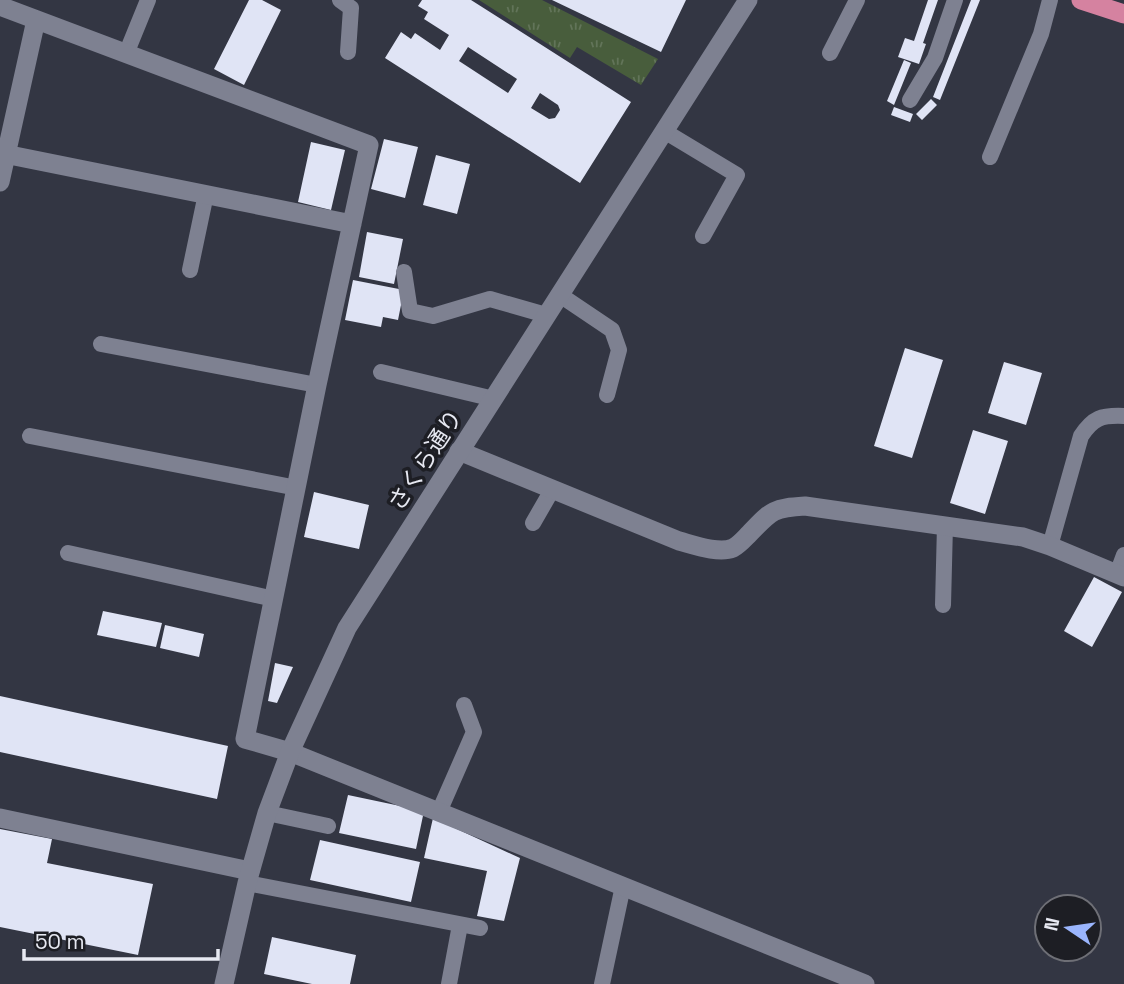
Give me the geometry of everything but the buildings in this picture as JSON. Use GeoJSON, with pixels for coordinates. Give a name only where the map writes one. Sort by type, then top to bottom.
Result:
{"type":"FeatureCollection","features":[{"type":"Feature","properties":{"kind":"highway"},"geometry":{"type":"LineString","coordinates":[[1081,0],[1124,14]]}},
{"type":"Feature","properties":{"kind":"street","name":"さくら通り"},"geometry":{"type":"LineString","coordinates":[[224,984],[248,877],[267,813],[290,752],[347,628],[748,0]]}},
{"type":"Feature","properties":{"kind":"street"},"geometry":{"type":"LineString","coordinates":[[6,5],[36,20],[369,145],[245,739],[290,752],[623,886],[837,979],[865,984]]}},
{"type":"Feature","properties":{"kind":"street"},"geometry":{"type":"LineString","coordinates":[[0,182],[3,153],[36,20]]}},
{"type":"Feature","properties":{"kind":"street"},"geometry":{"type":"LineString","coordinates":[[3,153],[352,223]]}},
{"type":"Feature","properties":{"kind":"street"},"geometry":{"type":"LineString","coordinates":[[459,452],[679,541],[708,549],[732,549],[766,516],[780,508],[806,506],[1023,537],[1120,575]]}},
{"type":"Feature","properties":{"kind":"street"},"geometry":{"type":"LineString","coordinates":[[0,818],[248,877]]}},
{"type":"Feature","properties":{"kind":"lane"},"geometry":{"type":"LineString","coordinates":[[125,54],[148,0]]}},
{"type":"Feature","properties":{"kind":"lane"},"geometry":{"type":"LineString","coordinates":[[340,0],[351,8],[348,52]]}},
{"type":"Feature","properties":{"kind":"lane"},"geometry":{"type":"LineString","coordinates":[[830,53],[857,0]]}},
{"type":"Feature","properties":{"kind":"lane"},"geometry":{"type":"LineString","coordinates":[[910,100],[935,58],[955,0]]}},
{"type":"Feature","properties":{"kind":"lane"},"geometry":{"type":"LineString","coordinates":[[990,157],[1041,34],[1050,0]]}},
{"type":"Feature","properties":{"kind":"lane"},"geometry":{"type":"LineString","coordinates":[[664,131],[737,175],[703,236]]}},
{"type":"Feature","properties":{"kind":"lane"},"geometry":{"type":"LineString","coordinates":[[190,270],[206,194]]}},
{"type":"Feature","properties":{"kind":"lane"},"geometry":{"type":"LineString","coordinates":[[404,272],[410,311],[433,316],[490,299],[546,315]]}},
{"type":"Feature","properties":{"kind":"lane"},"geometry":{"type":"LineString","coordinates":[[560,295],[612,330],[619,350],[607,395]]}},
{"type":"Feature","properties":{"kind":"lane"},"geometry":{"type":"LineString","coordinates":[[101,344],[317,386]]}},
{"type":"Feature","properties":{"kind":"lane"},"geometry":{"type":"LineString","coordinates":[[381,372],[494,399]]}},
{"type":"Feature","properties":{"kind":"lane"},"geometry":{"type":"LineString","coordinates":[[1050,546],[1080,436],[1090,422],[1110,416],[1124,416]]}},
{"type":"Feature","properties":{"kind":"lane"},"geometry":{"type":"LineString","coordinates":[[30,436],[297,488]]}},
{"type":"Feature","properties":{"kind":"lane"},"geometry":{"type":"LineString","coordinates":[[533,523],[552,490]]}},
{"type":"Feature","properties":{"kind":"lane"},"geometry":{"type":"LineString","coordinates":[[943,605],[945,525]]}},
{"type":"Feature","properties":{"kind":"lane"},"geometry":{"type":"LineString","coordinates":[[68,553],[274,598]]}},
{"type":"Feature","properties":{"kind":"lane"},"geometry":{"type":"LineString","coordinates":[[1120,575],[1124,555]]}},
{"type":"Feature","properties":{"kind":"lane"},"geometry":{"type":"LineString","coordinates":[[439,812],[474,732],[464,705]]}},
{"type":"Feature","properties":{"kind":"lane"},"geometry":{"type":"LineString","coordinates":[[267,813],[328,826]]}},
{"type":"Feature","properties":{"kind":"lane"},"geometry":{"type":"LineString","coordinates":[[248,877],[481,928]]}},
{"type":"Feature","properties":{"kind":"lane"},"geometry":{"type":"LineString","coordinates":[[602,984],[623,886]]}},
{"type":"Feature","properties":{"kind":"lane"},"geometry":{"type":"LineString","coordinates":[[449,984],[460,925]]}},
{"type":"Feature","properties":{"kind":"green space"},"geometry":{"type":"Polygon","coordinates":[[[479,0],[542,0],[658,59],[641,85],[577,47],[570,58],[479,0]]]}}]}
